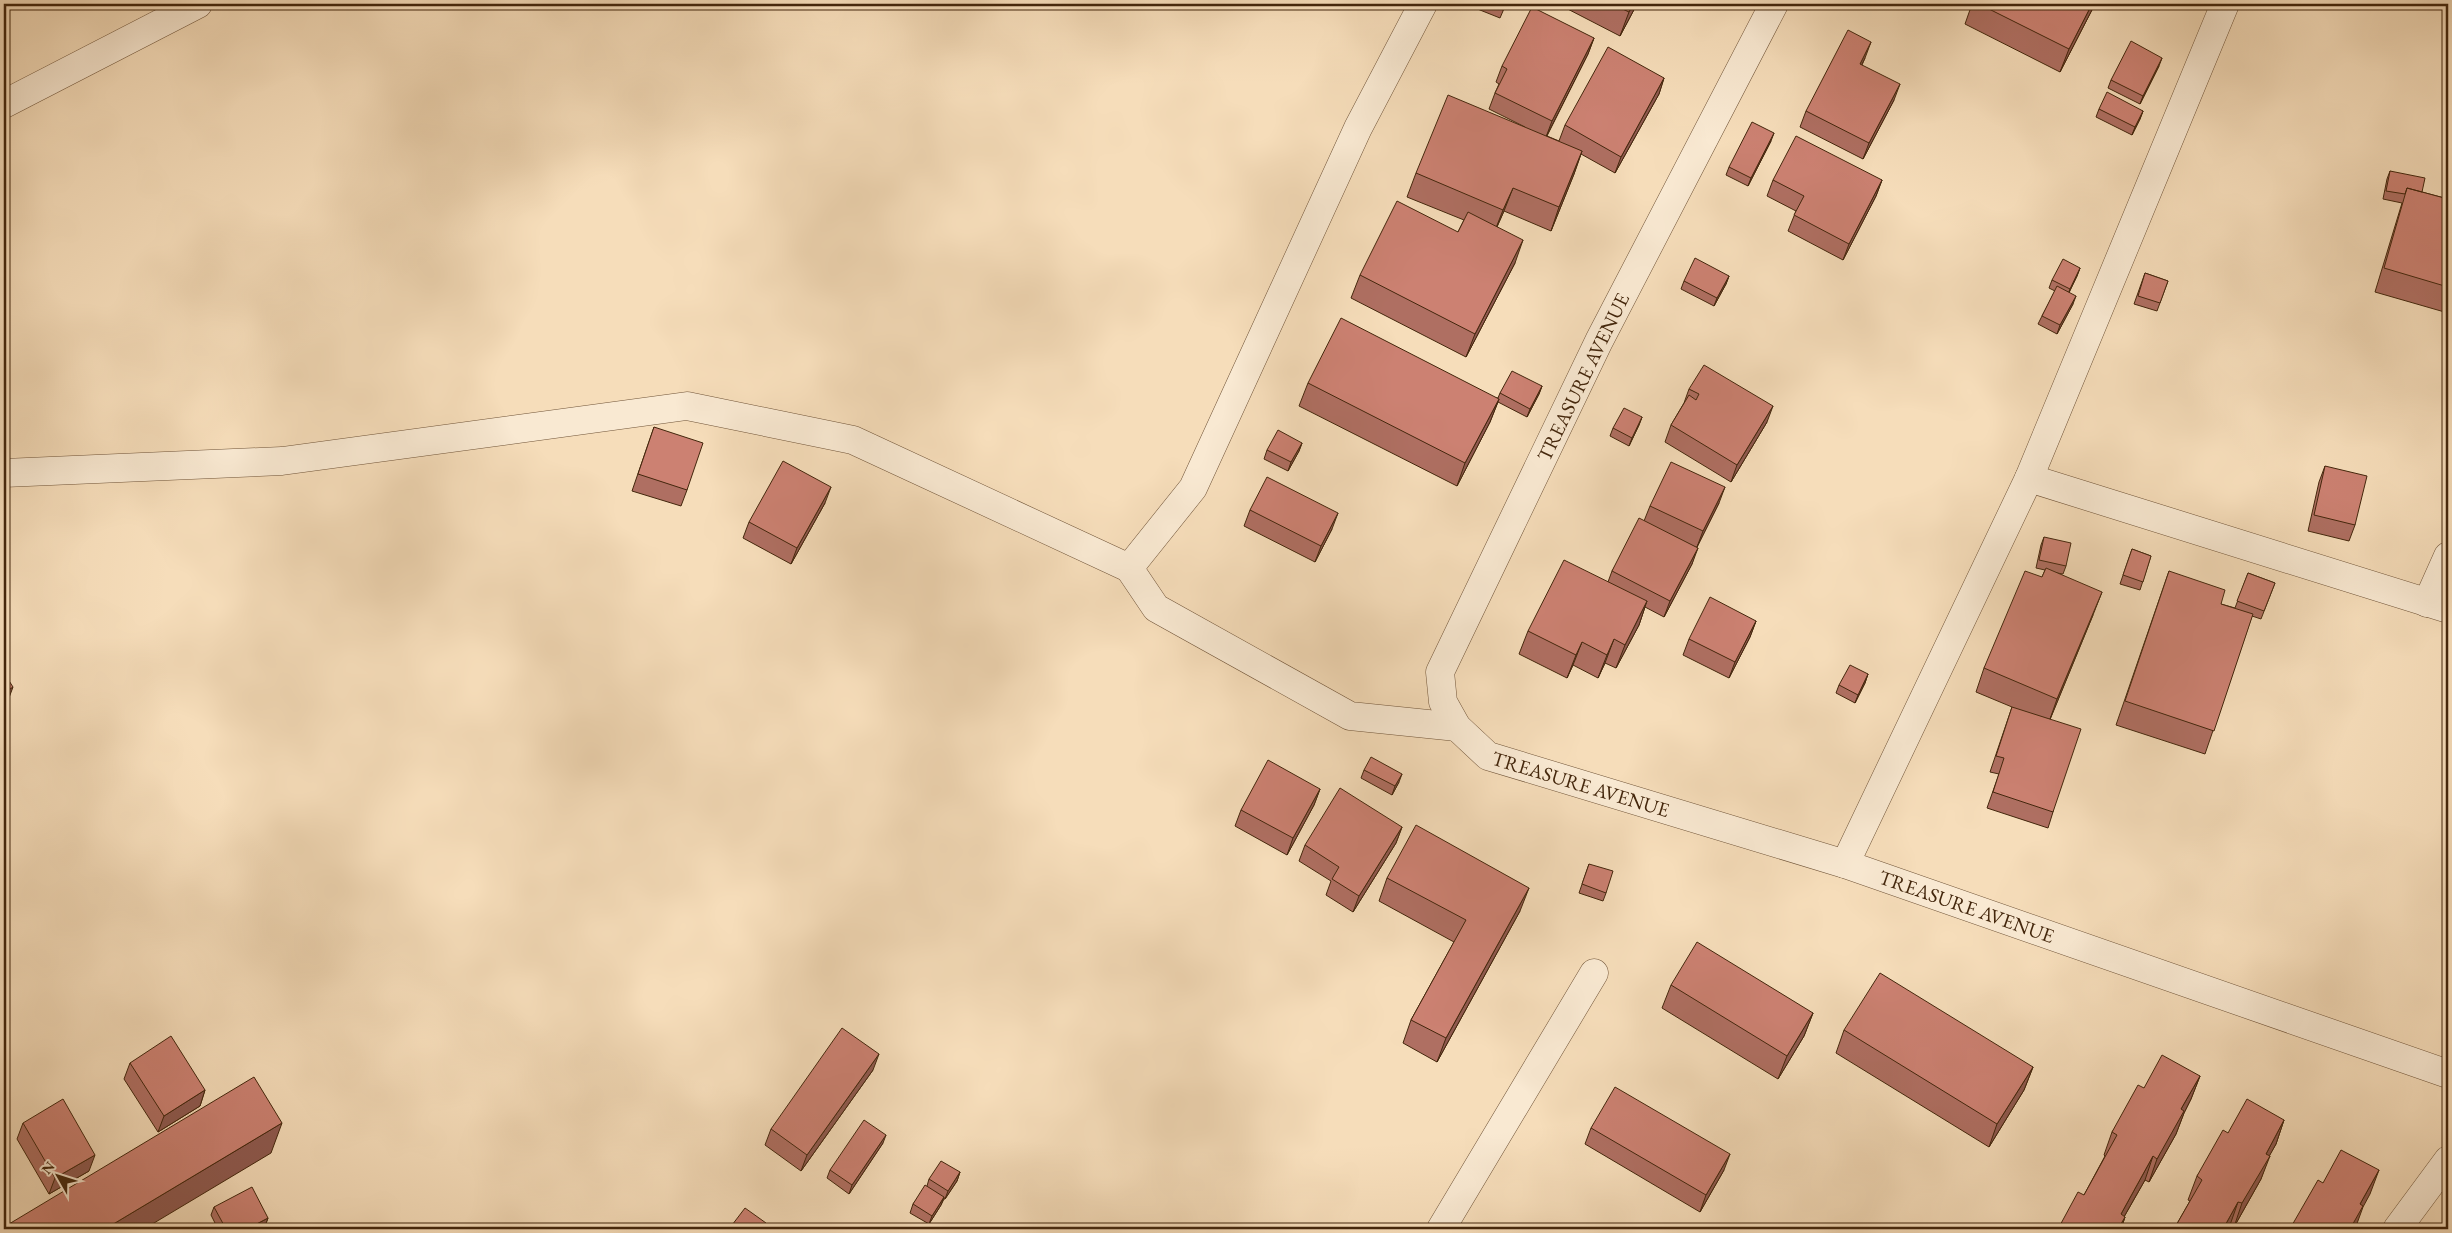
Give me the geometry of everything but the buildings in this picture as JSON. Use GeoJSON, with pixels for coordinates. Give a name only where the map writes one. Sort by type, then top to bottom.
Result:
{"type":"FeatureCollection","features":[{"type":"Feature","properties":{"kind":"street"},"geometry":{"type":"LineString","coordinates":[[4,104],[198,4]]}},
{"type":"Feature","properties":{"kind":"street"},"geometry":{"type":"LineString","coordinates":[[1129,568],[1193,488],[1358,128],[1422,4]]}},
{"type":"Feature","properties":{"kind":"street","name":"TREASURE AVENUE"},"geometry":{"type":"LineString","coordinates":[[1774,4],[1599,341],[1440,672],[1443,702],[1457,727],[1488,756],[1845,864],[2448,1074]]}},
{"type":"Feature","properties":{"kind":"street"},"geometry":{"type":"LineString","coordinates":[[1845,864],[2030,478],[2225,4]]}},
{"type":"Feature","properties":{"kind":"street"},"geometry":{"type":"LineString","coordinates":[[4,473],[282,461],[687,406],[853,440],[1129,568],[1156,608],[1350,716],[1457,727]]}},
{"type":"Feature","properties":{"kind":"street"},"geometry":{"type":"LineString","coordinates":[[2030,478],[2438,606],[2448,556]]}},
{"type":"Feature","properties":{"kind":"street"},"geometry":{"type":"LineString","coordinates":[[1441,1229],[1594,973]]}},
{"type":"Feature","properties":{"kind":"street"},"geometry":{"type":"LineString","coordinates":[[2397,1229],[2448,1160]]}}]}
